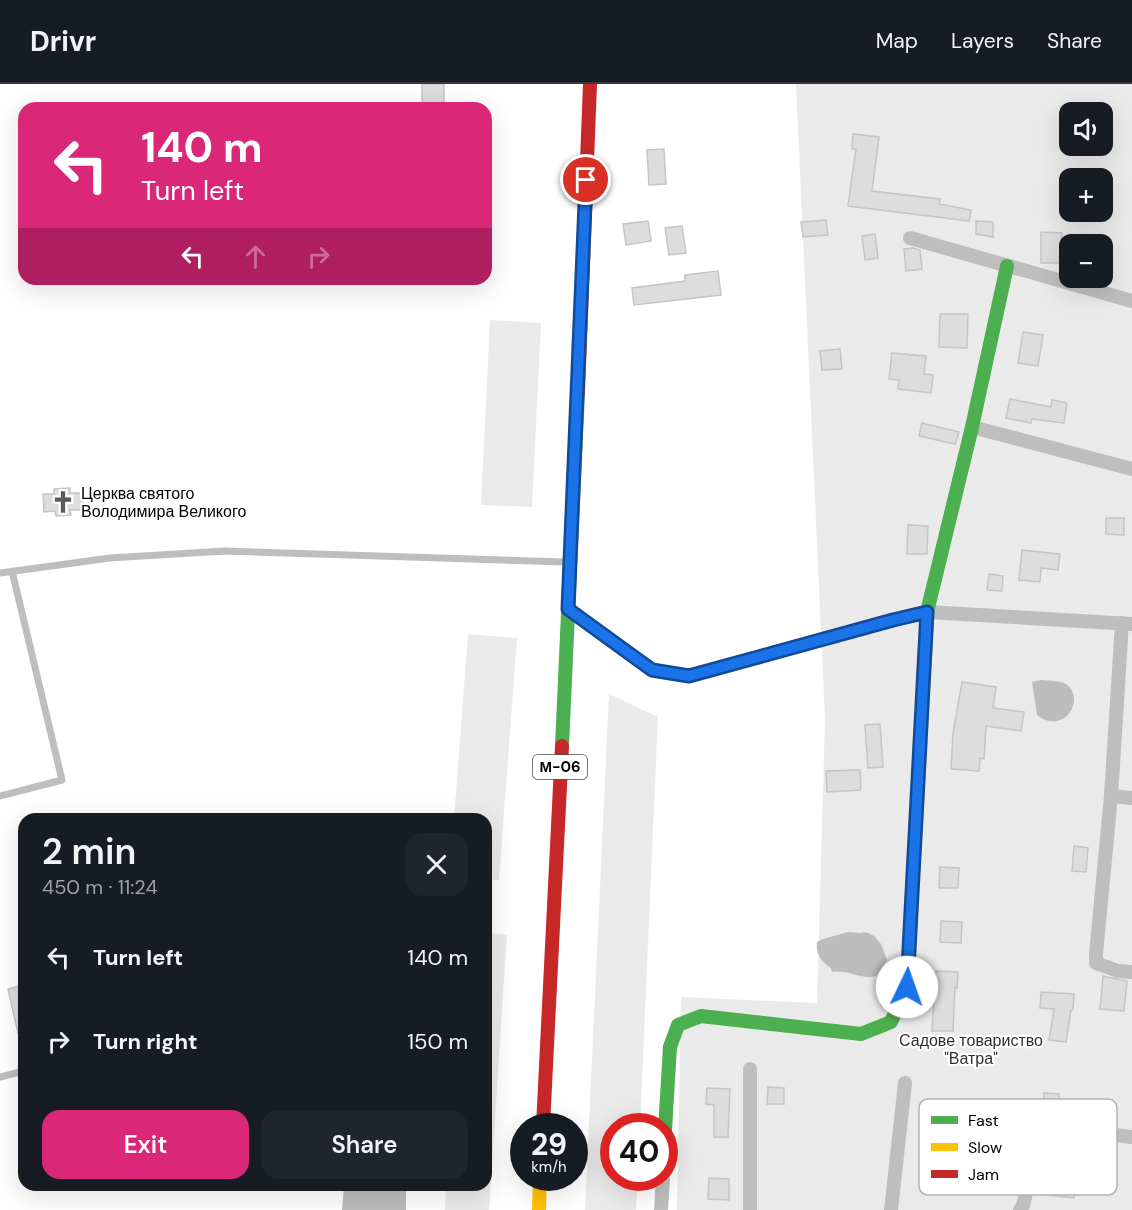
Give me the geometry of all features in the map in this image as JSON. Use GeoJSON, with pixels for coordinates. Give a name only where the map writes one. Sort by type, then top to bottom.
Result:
{"type":"FeatureCollection","features":[{"type":"Feature","properties":{"kind":"main road","name":"М-06"},"geometry":{"type":"LineString","coordinates":[[544,1113],[571,562],[590,84]]}},
{"type":"Feature","properties":{"kind":"main road"},"geometry":{"type":"LineString","coordinates":[[666,1113],[670,1047],[678,1025],[701,1016],[861,1034],[891,1022],[907,987],[927,612],[972,427],[1006,266]]}},
{"type":"Feature","properties":{"kind":"main road"},"geometry":{"type":"LineString","coordinates":[[539,1210],[540,1191]]}},
{"type":"Feature","properties":{"kind":"street"},"geometry":{"type":"LineString","coordinates":[[910,238],[1132,301]]}},
{"type":"Feature","properties":{"kind":"street"},"geometry":{"type":"LineString","coordinates":[[972,427],[1132,470]]}},
{"type":"Feature","properties":{"kind":"street"},"geometry":{"type":"LineString","coordinates":[[568,609],[652,670],[689,676],[927,612],[1127,624],[1096,963],[1118,971],[1132,972]]}},
{"type":"Feature","properties":{"kind":"street"},"geometry":{"type":"LineString","coordinates":[[1111,796],[1132,798]]}},
{"type":"Feature","properties":{"kind":"street"},"geometry":{"type":"LineString","coordinates":[[750,1069],[750,1210]]}},
{"type":"Feature","properties":{"kind":"street"},"geometry":{"type":"LineString","coordinates":[[891,1210],[905,1083]]}},
{"type":"Feature","properties":{"kind":"street"},"geometry":{"type":"LineString","coordinates":[[1117,1135],[1132,1137]]}},
{"type":"Feature","properties":{"kind":"street"},"geometry":{"type":"LineString","coordinates":[[661,1210],[662,1191]]}},
{"type":"Feature","properties":{"kind":"street"},"geometry":{"type":"LineString","coordinates":[[1020,1210],[1026,1195]]}},
{"type":"Feature","properties":{"kind":"lane"},"geometry":{"type":"LineString","coordinates":[[0,573],[110,558],[225,551],[571,562]]}},
{"type":"Feature","properties":{"kind":"lane"},"geometry":{"type":"LineString","coordinates":[[0,796],[62,780],[12,572]]}},
{"type":"Feature","properties":{"kind":"lane"},"geometry":{"type":"LineString","coordinates":[[0,1077],[18,1072]]}},
{"type":"Feature","properties":{"kind":"green space","name":"Садове товариство \"Ватра\""},"geometry":{"type":"Polygon","coordinates":[[[796,84],[1132,84],[1132,1210],[677,1210],[681,997],[817,1003],[825,719],[796,84]]]}},
{"type":"Feature","properties":{"kind":"green space"},"geometry":{"type":"Polygon","coordinates":[[[490,320],[541,323],[532,507],[481,505],[490,320]]]}},
{"type":"Feature","properties":{"kind":"green space"},"geometry":{"type":"Polygon","coordinates":[[[468,634],[517,638],[499,880],[492,879],[492,813],[454,813],[468,634]]]}},
{"type":"Feature","properties":{"kind":"green space"},"geometry":{"type":"Polygon","coordinates":[[[609,694],[658,717],[641,1113],[600,1113],[600,1191],[637,1191],[636,1210],[585,1210],[586,1191],[588,1191],[588,1146],[609,694]]]}},
{"type":"Feature","properties":{"kind":"green space"},"geometry":{"type":"Polygon","coordinates":[[[492,934],[507,935],[492,1164],[492,934]]]}},
{"type":"Feature","properties":{"kind":"green space"},"geometry":{"type":"Polygon","coordinates":[[[446,1191],[490,1191],[489,1210],[445,1210],[446,1191]]]}},
{"type":"Feature","properties":{"kind":"shaded area"},"geometry":{"type":"Polygon","coordinates":[[[1041,680],[1061,682],[1071,689],[1074,697],[1073,705],[1064,718],[1056,721],[1047,720],[1037,715],[1032,682],[1041,680]]]}},
{"type":"Feature","properties":{"kind":"shaded area"},"geometry":{"type":"Polygon","coordinates":[[[848,932],[866,932],[874,936],[881,944],[887,960],[876,976],[865,977],[838,971],[832,972],[820,957],[817,942],[848,932]]]}},
{"type":"Feature","properties":{"kind":"shaded area"},"geometry":{"type":"Polygon","coordinates":[[[344,1191],[406,1191],[406,1210],[342,1210],[344,1191]]]}},
{"type":"Feature","properties":{"kind":"building"},"geometry":{"type":"Polygon","coordinates":[[[422,84],[444,84],[444,102],[422,102],[422,84]]]}},
{"type":"Feature","properties":{"kind":"building"},"geometry":{"type":"Polygon","coordinates":[[[853,134],[879,137],[872,191],[940,199],[939,204],[971,210],[969,221],[848,206],[856,149],[852,149],[853,134]]]}},
{"type":"Feature","properties":{"kind":"building"},"geometry":{"type":"Polygon","coordinates":[[[664,149],[666,184],[649,185],[647,150],[664,149]]]}},
{"type":"Feature","properties":{"kind":"building"},"geometry":{"type":"Polygon","coordinates":[[[826,220],[828,235],[803,237],[801,222],[826,220]]]}},
{"type":"Feature","properties":{"kind":"building"},"geometry":{"type":"Polygon","coordinates":[[[648,221],[651,241],[626,245],[623,224],[648,221]]]}},
{"type":"Feature","properties":{"kind":"building"},"geometry":{"type":"Polygon","coordinates":[[[976,221],[993,222],[993,237],[976,234],[976,221]]]}},
{"type":"Feature","properties":{"kind":"building"},"geometry":{"type":"Polygon","coordinates":[[[682,226],[686,253],[669,255],[665,228],[682,226]]]}},
{"type":"Feature","properties":{"kind":"building"},"geometry":{"type":"Polygon","coordinates":[[[1041,232],[1062,233],[1059,234],[1059,263],[1041,263],[1041,232]]]}},
{"type":"Feature","properties":{"kind":"building"},"geometry":{"type":"Polygon","coordinates":[[[875,234],[878,258],[865,260],[862,236],[875,234]]]}},
{"type":"Feature","properties":{"kind":"building"},"geometry":{"type":"Polygon","coordinates":[[[904,249],[920,250],[922,269],[906,271],[904,249]]]}},
{"type":"Feature","properties":{"kind":"building"},"geometry":{"type":"Polygon","coordinates":[[[718,271],[721,295],[634,305],[632,288],[685,281],[685,275],[718,271]]]}},
{"type":"Feature","properties":{"kind":"building"},"geometry":{"type":"Polygon","coordinates":[[[940,314],[968,314],[967,348],[939,347],[940,314]]]}},
{"type":"Feature","properties":{"kind":"building"},"geometry":{"type":"Polygon","coordinates":[[[1023,332],[1043,335],[1038,366],[1018,363],[1023,332]]]}},
{"type":"Feature","properties":{"kind":"building"},"geometry":{"type":"Polygon","coordinates":[[[840,349],[842,369],[822,370],[820,351],[840,349]]]}},
{"type":"Feature","properties":{"kind":"building"},"geometry":{"type":"Polygon","coordinates":[[[892,353],[926,356],[924,374],[933,375],[931,393],[898,389],[899,380],[889,379],[892,353]]]}},
{"type":"Feature","properties":{"kind":"building"},"geometry":{"type":"Polygon","coordinates":[[[1010,399],[1051,407],[1052,400],[1067,403],[1064,423],[1032,419],[1031,423],[1006,418],[1010,399]]]}},
{"type":"Feature","properties":{"kind":"building"},"geometry":{"type":"Polygon","coordinates":[[[922,423],[959,432],[955,444],[919,436],[922,423]]]}},
{"type":"Feature","properties":{"kind":"building","name":"Церква святого Володимира Великого"},"geometry":{"type":"Polygon","coordinates":[[[70,488],[70,493],[82,493],[83,510],[70,510],[71,515],[56,516],[55,511],[44,512],[43,494],[54,494],[54,489],[70,488]]]}},
{"type":"Feature","properties":{"kind":"building"},"geometry":{"type":"Polygon","coordinates":[[[1106,518],[1124,518],[1124,535],[1106,534],[1106,518]]]}},
{"type":"Feature","properties":{"kind":"building"},"geometry":{"type":"Polygon","coordinates":[[[908,525],[928,526],[927,554],[907,554],[908,525]]]}},
{"type":"Feature","properties":{"kind":"building"},"geometry":{"type":"Polygon","coordinates":[[[1022,550],[1060,554],[1058,570],[1041,568],[1040,582],[1019,580],[1022,550]]]}},
{"type":"Feature","properties":{"kind":"building"},"geometry":{"type":"Polygon","coordinates":[[[989,574],[1003,576],[1002,591],[987,590],[989,574]]]}},
{"type":"Feature","properties":{"kind":"building"},"geometry":{"type":"Polygon","coordinates":[[[962,682],[996,687],[993,708],[1024,712],[1021,731],[986,726],[984,759],[980,758],[979,771],[951,769],[953,733],[962,682]]]}},
{"type":"Feature","properties":{"kind":"building"},"geometry":{"type":"Polygon","coordinates":[[[880,724],[883,767],[868,768],[865,725],[880,724]]]}},
{"type":"Feature","properties":{"kind":"building"},"geometry":{"type":"Polygon","coordinates":[[[860,770],[861,790],[827,792],[826,771],[860,770]]]}},
{"type":"Feature","properties":{"kind":"building"},"geometry":{"type":"Polygon","coordinates":[[[1074,846],[1088,848],[1086,872],[1072,871],[1074,846]]]}},
{"type":"Feature","properties":{"kind":"building"},"geometry":{"type":"Polygon","coordinates":[[[940,867],[959,868],[958,888],[939,888],[940,867]]]}},
{"type":"Feature","properties":{"kind":"building"},"geometry":{"type":"Polygon","coordinates":[[[941,921],[962,922],[961,943],[940,942],[941,921]]]}},
{"type":"Feature","properties":{"kind":"building"},"geometry":{"type":"Polygon","coordinates":[[[936,971],[958,972],[953,1031],[932,1031],[936,971]]]}},
{"type":"Feature","properties":{"kind":"building"},"geometry":{"type":"Polygon","coordinates":[[[1103,976],[1127,981],[1124,1011],[1100,1009],[1103,976]]]}},
{"type":"Feature","properties":{"kind":"building"},"geometry":{"type":"Polygon","coordinates":[[[18,986],[18,1033],[8,989],[18,986]]]}},
{"type":"Feature","properties":{"kind":"building"},"geometry":{"type":"Polygon","coordinates":[[[1041,992],[1074,994],[1066,1042],[1049,1040],[1054,1009],[1040,1008],[1041,992]]]}},
{"type":"Feature","properties":{"kind":"building"},"geometry":{"type":"Polygon","coordinates":[[[768,1087],[784,1088],[784,1104],[767,1104],[768,1087]]]}},
{"type":"Feature","properties":{"kind":"building"},"geometry":{"type":"Polygon","coordinates":[[[707,1088],[730,1089],[728,1137],[714,1137],[714,1105],[706,1104],[707,1088]]]}},
{"type":"Feature","properties":{"kind":"building"},"geometry":{"type":"Polygon","coordinates":[[[1044,1093],[1059,1094],[1058,1099],[1043,1099],[1044,1093]]]}},
{"type":"Feature","properties":{"kind":"building"},"geometry":{"type":"Polygon","coordinates":[[[709,1178],[729,1179],[729,1200],[708,1199],[709,1178]]]}},
{"type":"Feature","properties":{"kind":"building"},"geometry":{"type":"Polygon","coordinates":[[[1047,1195],[1074,1195],[1074,1198],[1047,1195]]]}},
{"type":"Feature","properties":{"kind":"traffic: fast"},"geometry":{"type":"LineString","coordinates":[[925,656],[927,612],[972,427],[1007,266]]}},
{"type":"Feature","properties":{"kind":"traffic: fast"},"geometry":{"type":"LineString","coordinates":[[562,746],[578,392]]}},
{"type":"Feature","properties":{"kind":"traffic: fast"},"geometry":{"type":"LineString","coordinates":[[666,1113],[670,1047],[678,1025],[701,1016],[861,1034],[891,1022],[904,993]]}},
{"type":"Feature","properties":{"kind":"traffic: slow"},"geometry":{"type":"LineString","coordinates":[[904,993],[907,987],[925,656]]}},
{"type":"Feature","properties":{"kind":"traffic: slow"},"geometry":{"type":"LineString","coordinates":[[539,1210],[540,1191]]}},
{"type":"Feature","properties":{"kind":"traffic: jam"},"geometry":{"type":"LineString","coordinates":[[578,392],[590,84]]}},
{"type":"Feature","properties":{"kind":"traffic: jam"},"geometry":{"type":"LineString","coordinates":[[544,1113],[562,746]]}},
{"type":"Feature","properties":{"kind":"place","name":"Церква святого Володимира Великого"},"geometry":{"type":"Point","coordinates":[63,502]}},
{"type":"Feature","properties":{"kind":"route"},"geometry":{"type":"LineString","coordinates":[[586,180],[568,609],[652,670],[689,676],[927,612],[907,987]]}}]}
